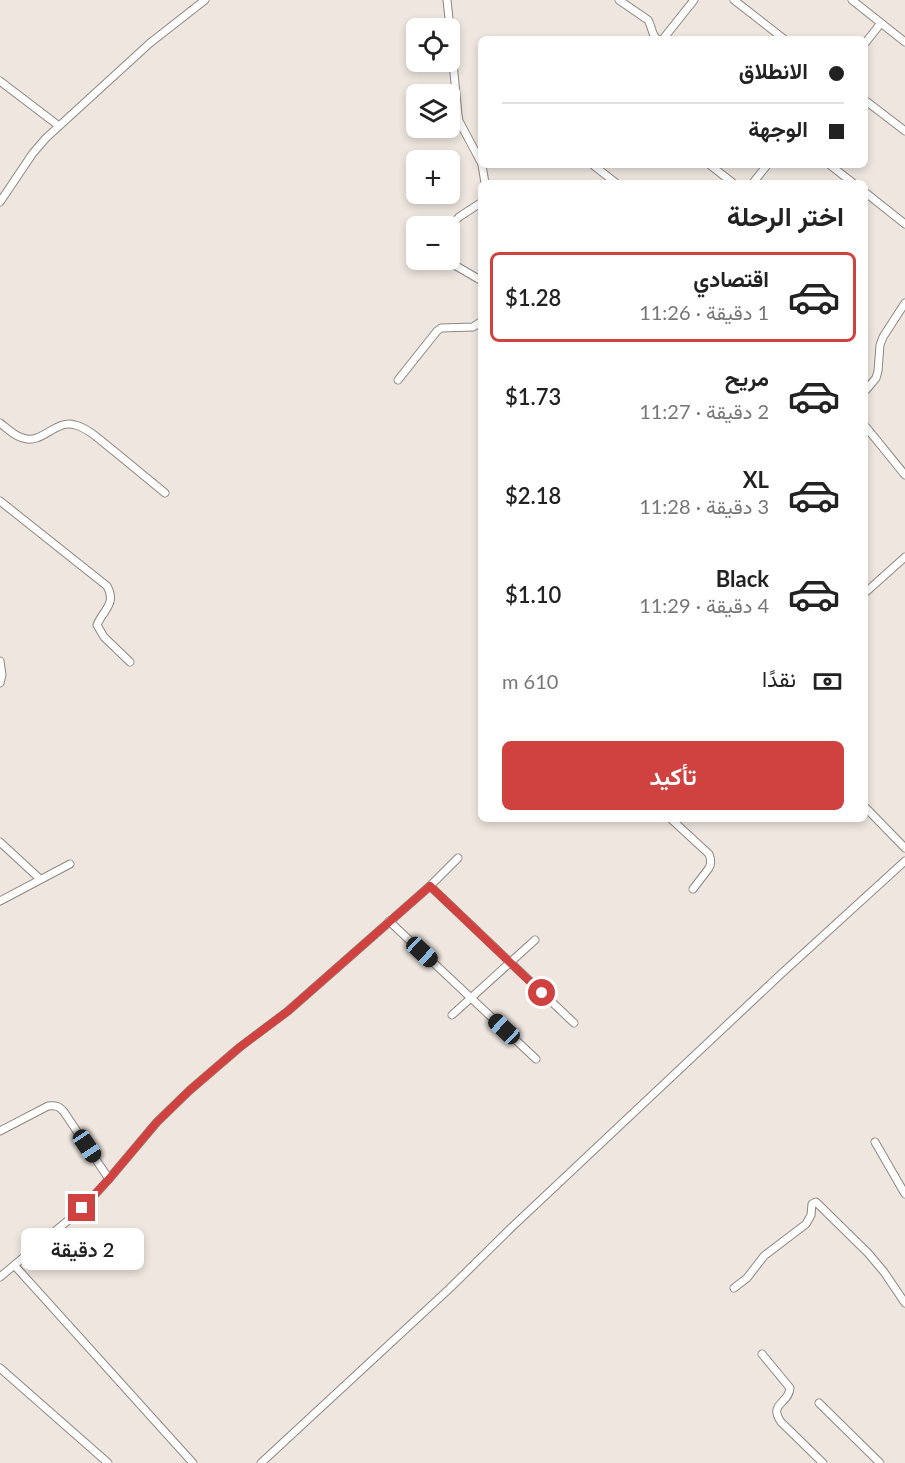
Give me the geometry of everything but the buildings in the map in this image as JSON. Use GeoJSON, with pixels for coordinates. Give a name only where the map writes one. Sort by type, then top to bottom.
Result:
{"type":"FeatureCollection","features":[{"type":"Feature","properties":{"kind":"street"},"geometry":{"type":"LineString","coordinates":[[0,202],[33,153],[59,126],[150,44],[205,0]]}},
{"type":"Feature","properties":{"kind":"street"},"geometry":{"type":"LineString","coordinates":[[447,0],[449,18]]}},
{"type":"Feature","properties":{"kind":"street"},"geometry":{"type":"LineString","coordinates":[[619,0],[648,20],[655,36]]}},
{"type":"Feature","properties":{"kind":"street"},"geometry":{"type":"LineString","coordinates":[[668,36],[694,0]]}},
{"type":"Feature","properties":{"kind":"street"},"geometry":{"type":"LineString","coordinates":[[734,0],[780,36]]}},
{"type":"Feature","properties":{"kind":"street"},"geometry":{"type":"LineString","coordinates":[[852,0],[905,42]]}},
{"type":"Feature","properties":{"kind":"street"},"geometry":{"type":"LineString","coordinates":[[868,39],[881,22]]}},
{"type":"Feature","properties":{"kind":"street"},"geometry":{"type":"LineString","coordinates":[[454,72],[459,121],[478,157]]}},
{"type":"Feature","properties":{"kind":"street"},"geometry":{"type":"LineString","coordinates":[[0,81],[59,126]]}},
{"type":"Feature","properties":{"kind":"street"},"geometry":{"type":"LineString","coordinates":[[868,103],[905,131]]}},
{"type":"Feature","properties":{"kind":"street"},"geometry":{"type":"LineString","coordinates":[[597,168],[612,180]]}},
{"type":"Feature","properties":{"kind":"street"},"geometry":{"type":"LineString","coordinates":[[714,168],[730,180]]}},
{"type":"Feature","properties":{"kind":"street"},"geometry":{"type":"LineString","coordinates":[[755,180],[765,168]]}},
{"type":"Feature","properties":{"kind":"street"},"geometry":{"type":"LineString","coordinates":[[834,168],[849,180]]}},
{"type":"Feature","properties":{"kind":"street"},"geometry":{"type":"LineString","coordinates":[[868,198],[905,224]]}},
{"type":"Feature","properties":{"kind":"street"},"geometry":{"type":"LineString","coordinates":[[460,216],[478,205]]}},
{"type":"Feature","properties":{"kind":"street"},"geometry":{"type":"LineString","coordinates":[[460,268],[478,279]]}},
{"type":"Feature","properties":{"kind":"street"},"geometry":{"type":"LineString","coordinates":[[868,388],[876,378],[883,337],[904,307]]}},
{"type":"Feature","properties":{"kind":"street"},"geometry":{"type":"LineString","coordinates":[[398,380],[441,328],[474,327],[478,324]]}},
{"type":"Feature","properties":{"kind":"street"},"geometry":{"type":"LineString","coordinates":[[0,423],[13,433],[29,440],[59,425],[69,423],[77,425],[92,433],[165,493]]}},
{"type":"Feature","properties":{"kind":"street"},"geometry":{"type":"LineString","coordinates":[[868,429],[905,475]]}},
{"type":"Feature","properties":{"kind":"street"},"geometry":{"type":"LineString","coordinates":[[0,501],[106,586],[110,591],[111,601],[97,625],[104,637],[130,662]]}},
{"type":"Feature","properties":{"kind":"street"},"geometry":{"type":"LineString","coordinates":[[868,590],[905,557]]}},
{"type":"Feature","properties":{"kind":"street"},"geometry":{"type":"LineString","coordinates":[[0,661],[2,675],[0,683]]}},
{"type":"Feature","properties":{"kind":"street"},"geometry":{"type":"LineString","coordinates":[[868,810],[905,848]]}},
{"type":"Feature","properties":{"kind":"street"},"geometry":{"type":"LineString","coordinates":[[673,822],[709,854],[711,859],[710,868],[693,889]]}},
{"type":"Feature","properties":{"kind":"street"},"geometry":{"type":"LineString","coordinates":[[0,842],[40,879]]}},
{"type":"Feature","properties":{"kind":"street"},"geometry":{"type":"LineString","coordinates":[[0,1278],[82,1208],[157,1122],[190,1090],[240,1047],[288,1011],[430,886],[458,858]]}},
{"type":"Feature","properties":{"kind":"street"},"geometry":{"type":"LineString","coordinates":[[261,1463],[781,974],[905,861]]}},
{"type":"Feature","properties":{"kind":"street"},"geometry":{"type":"LineString","coordinates":[[0,901],[70,864]]}},
{"type":"Feature","properties":{"kind":"street"},"geometry":{"type":"LineString","coordinates":[[430,886],[574,1023]]}},
{"type":"Feature","properties":{"kind":"street"},"geometry":{"type":"LineString","coordinates":[[389,921],[536,1059]]}},
{"type":"Feature","properties":{"kind":"street"},"geometry":{"type":"LineString","coordinates":[[453,1015],[535,940]]}},
{"type":"Feature","properties":{"kind":"street"},"geometry":{"type":"LineString","coordinates":[[0,1131],[48,1106],[59,1107],[109,1179]]}},
{"type":"Feature","properties":{"kind":"street"},"geometry":{"type":"LineString","coordinates":[[875,1142],[905,1194]]}},
{"type":"Feature","properties":{"kind":"street"},"geometry":{"type":"LineString","coordinates":[[734,1288],[747,1278],[764,1256],[806,1224],[811,1215],[812,1204],[816,1202],[868,1253],[905,1303]]}},
{"type":"Feature","properties":{"kind":"street"},"geometry":{"type":"LineString","coordinates":[[15,1266],[193,1463]]}},
{"type":"Feature","properties":{"kind":"street"},"geometry":{"type":"LineString","coordinates":[[762,1354],[791,1392],[778,1406],[777,1416],[823,1463]]}},
{"type":"Feature","properties":{"kind":"street"},"geometry":{"type":"LineString","coordinates":[[0,1368],[108,1463]]}},
{"type":"Feature","properties":{"kind":"street"},"geometry":{"type":"LineString","coordinates":[[819,1403],[880,1463]]}},
{"type":"Feature","properties":{"kind":"route"},"geometry":{"type":"LineString","coordinates":[[82,1208],[157,1122],[190,1090],[240,1047],[288,1011],[430,886],[542,993]]}}]}
